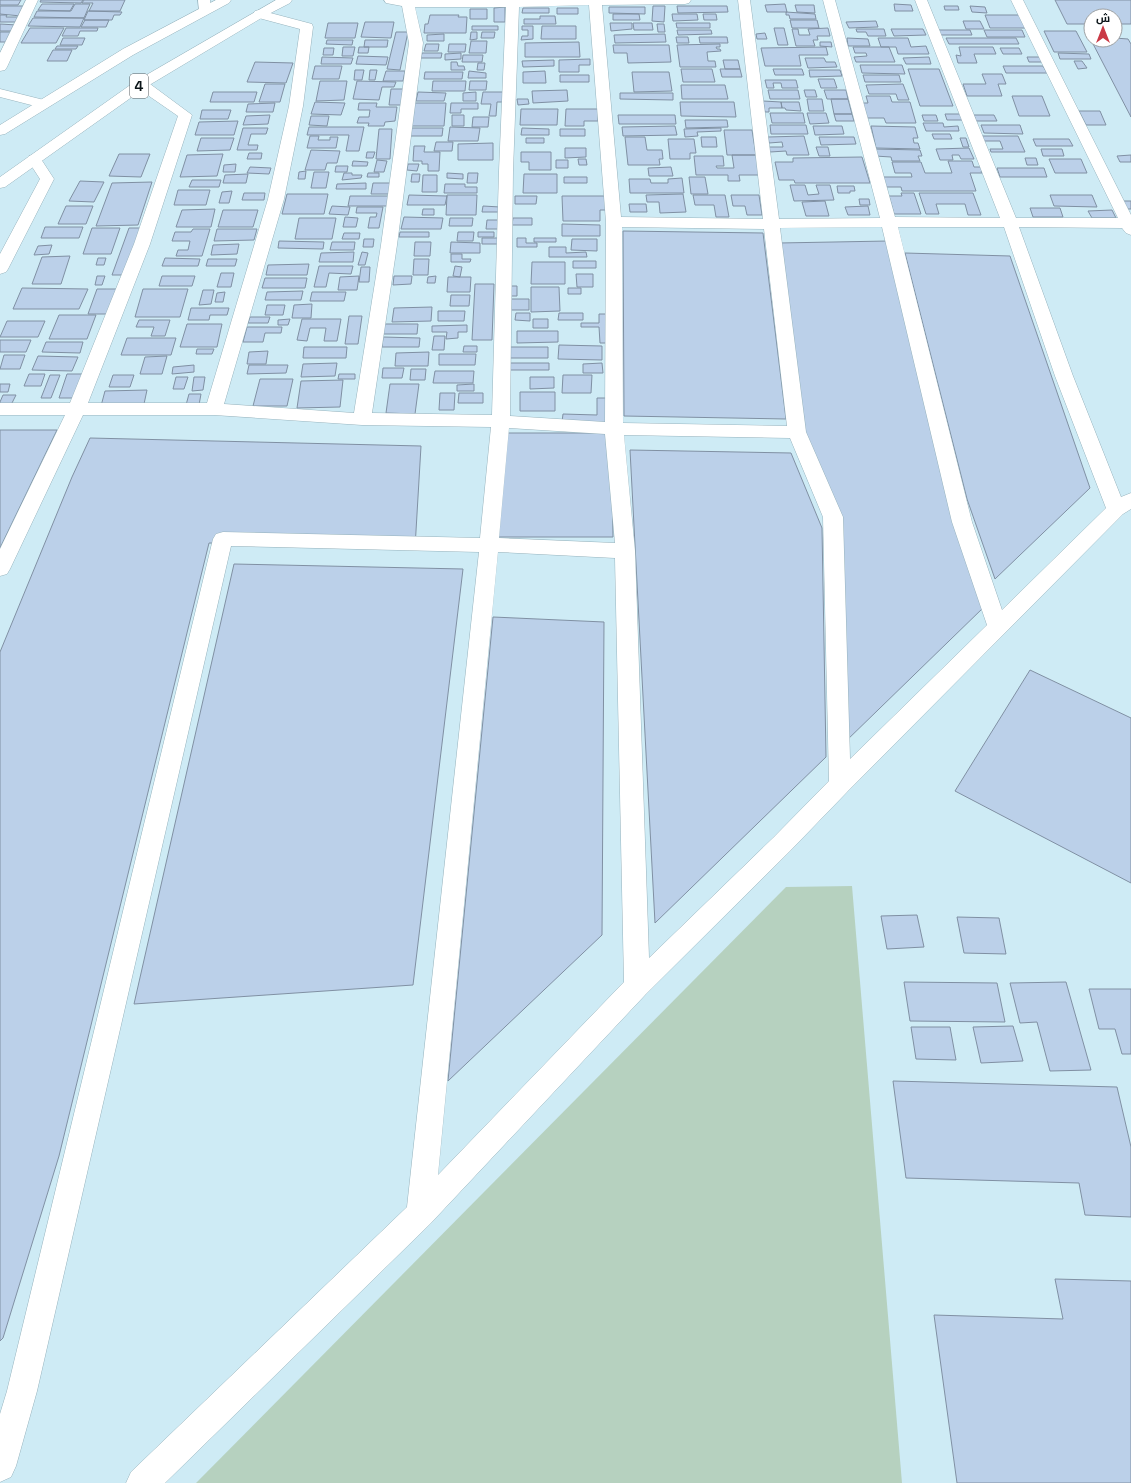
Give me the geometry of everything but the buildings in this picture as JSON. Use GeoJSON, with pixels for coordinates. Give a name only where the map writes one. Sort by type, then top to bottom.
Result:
{"type":"FeatureCollection","features":[{"type":"Feature","properties":{"kind":"main road"},"geometry":{"type":"LineString","coordinates":[[0,67],[32,0]]}},
{"type":"Feature","properties":{"kind":"main road","name":"4"},"geometry":{"type":"LineString","coordinates":[[0,131],[204,5],[225,0]]}},
{"type":"Feature","properties":{"kind":"main road","name":"4"},"geometry":{"type":"LineString","coordinates":[[0,184],[141,84],[259,14],[286,0]]}},
{"type":"Feature","properties":{"kind":"main road"},"geometry":{"type":"LineString","coordinates":[[390,0],[408,3],[685,0]]}},
{"type":"Feature","properties":{"kind":"main road"},"geometry":{"type":"LineString","coordinates":[[744,0],[770,224],[797,432],[833,517],[840,784]]}},
{"type":"Feature","properties":{"kind":"main road"},"geometry":{"type":"LineString","coordinates":[[829,0],[889,222],[962,522],[998,626]]}},
{"type":"Feature","properties":{"kind":"main road"},"geometry":{"type":"LineString","coordinates":[[142,1483],[420,1214],[637,986],[782,844],[998,626],[1124,505],[1064,376],[1010,223],[921,0]]}},
{"type":"Feature","properties":{"kind":"main road"},"geometry":{"type":"LineString","coordinates":[[614,222],[770,224],[889,222],[1010,223],[1129,227],[1017,0]]}},
{"type":"Feature","properties":{"kind":"main road"},"geometry":{"type":"LineString","coordinates":[[595,1],[614,222],[614,429],[625,551],[637,986]]}},
{"type":"Feature","properties":{"kind":"main road"},"geometry":{"type":"LineString","coordinates":[[420,1214],[490,545],[501,421],[506,170],[513,2]]}},
{"type":"Feature","properties":{"kind":"main road"},"geometry":{"type":"LineString","coordinates":[[362,419],[389,245],[416,43],[408,3]]}},
{"type":"Feature","properties":{"kind":"main road"},"geometry":{"type":"LineString","coordinates":[[214,409],[276,199],[296,106],[307,27],[259,14]]}},
{"type":"Feature","properties":{"kind":"main road"},"geometry":{"type":"LineString","coordinates":[[0,570],[76,410],[142,244],[185,115],[141,84]]}},
{"type":"Feature","properties":{"kind":"main road"},"geometry":{"type":"LineString","coordinates":[[0,93],[43,104]]}},
{"type":"Feature","properties":{"kind":"main road"},"geometry":{"type":"LineString","coordinates":[[0,269],[47,179],[34,159]]}},
{"type":"Feature","properties":{"kind":"main road"},"geometry":{"type":"LineString","coordinates":[[0,409],[214,409],[362,419],[501,421],[614,429],[797,432]]}},
{"type":"Feature","properties":{"kind":"main road"},"geometry":{"type":"LineString","coordinates":[[0,1466],[22,1391],[223,539],[490,545],[625,551]]}},
{"type":"Feature","properties":{"kind":"green space"},"geometry":{"type":"Polygon","coordinates":[[[852,886],[902,1483],[196,1483],[786,887],[852,886]]]}}]}
